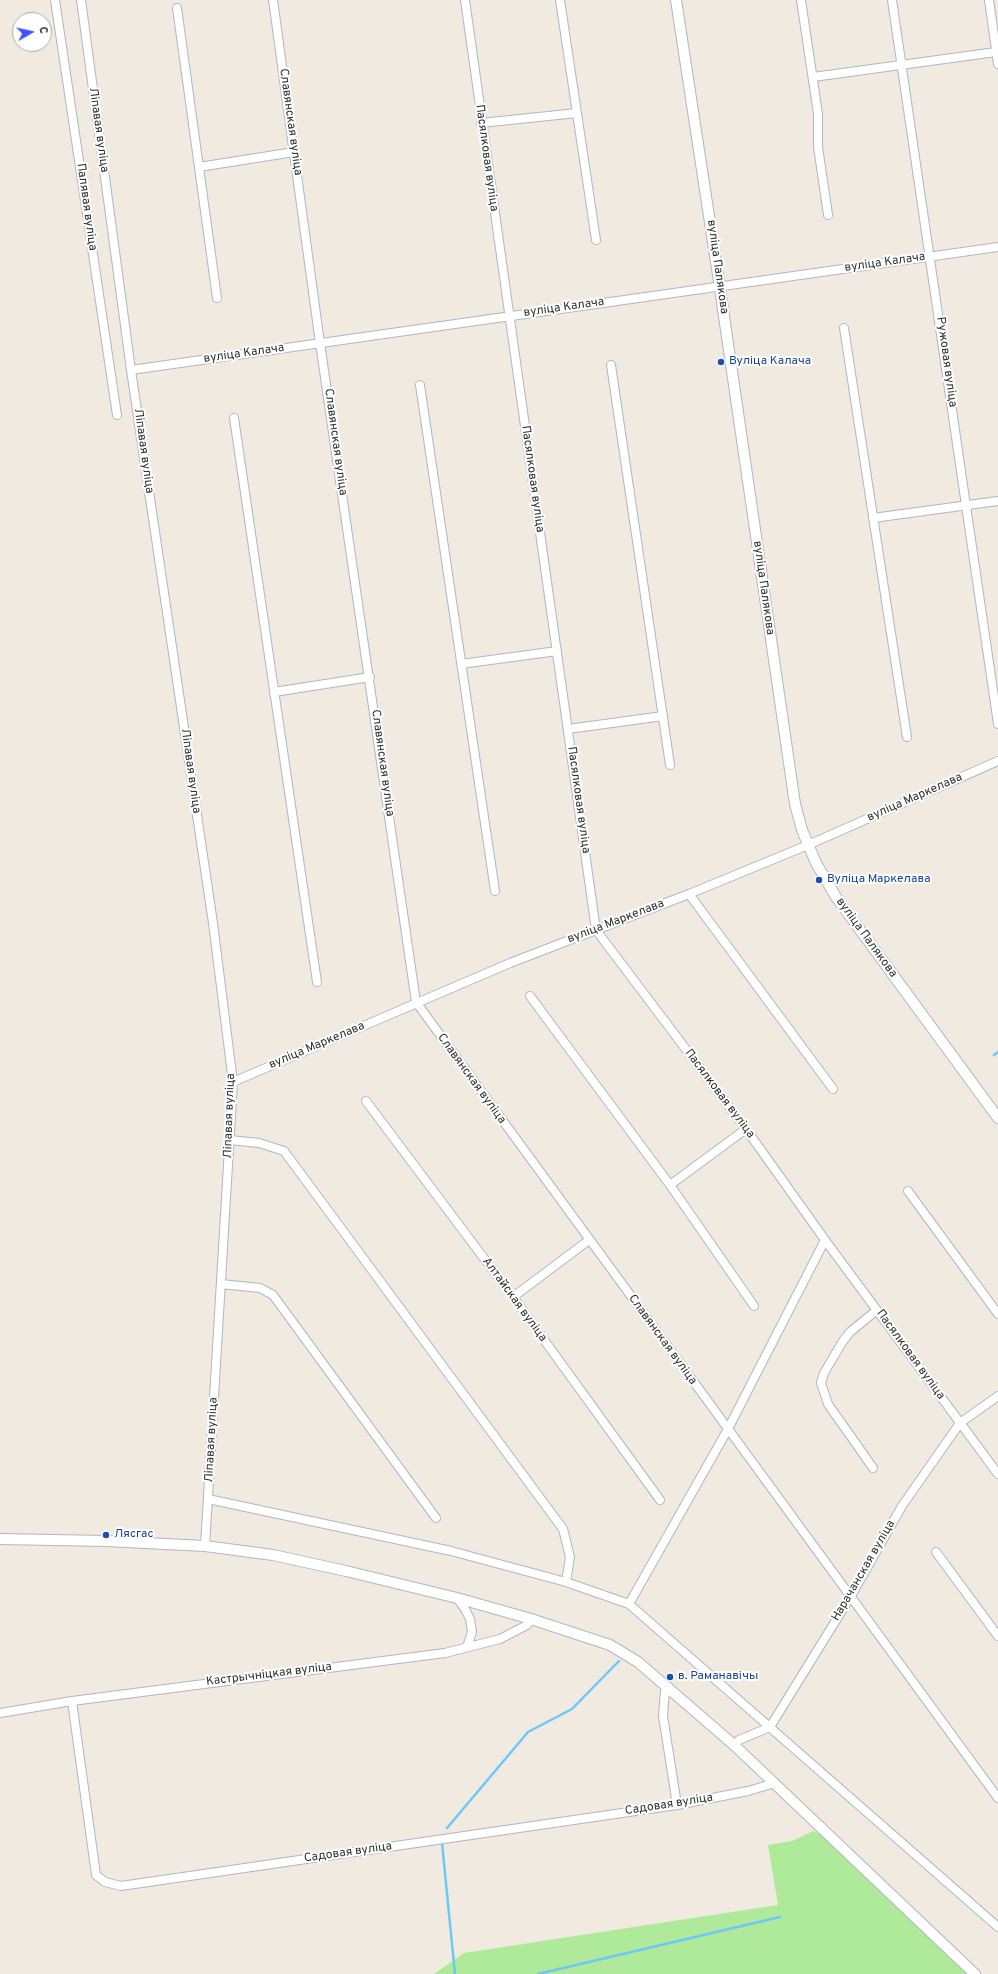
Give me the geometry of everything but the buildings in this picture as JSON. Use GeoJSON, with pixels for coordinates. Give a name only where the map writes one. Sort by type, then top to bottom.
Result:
{"type":"FeatureCollection","features":[{"type":"Feature","properties":{"kind":"street","name":"Палявая вуліца"},"geometry":{"type":"LineString","coordinates":[[55,0],[117,414]]}},
{"type":"Feature","properties":{"kind":"street","name":"Ліпавая вуліца"},"geometry":{"type":"LineString","coordinates":[[81,0],[131,370],[213,923],[233,1082],[205,1546]]}},
{"type":"Feature","properties":{"kind":"street","name":"Славянская вуліца"},"geometry":{"type":"LineString","coordinates":[[273,0],[320,343],[370,677],[416,1002],[998,1798]]}},
{"type":"Feature","properties":{"kind":"street","name":"Пасялковая вуліца"},"geometry":{"type":"LineString","coordinates":[[465,0],[508,316],[596,930],[746,1129],[825,1240],[998,1474]]}},
{"type":"Feature","properties":{"kind":"street"},"geometry":{"type":"LineString","coordinates":[[560,0],[596,240]]}},
{"type":"Feature","properties":{"kind":"street","name":"вуліца Палякова"},"geometry":{"type":"LineString","coordinates":[[676,0],[720,286],[795,804],[808,845],[816,863],[836,897],[998,1118]]}},
{"type":"Feature","properties":{"kind":"street"},"geometry":{"type":"LineString","coordinates":[[801,0],[818,114],[818,147],[828,215]]}},
{"type":"Feature","properties":{"kind":"street","name":"Ружовая вуліца"},"geometry":{"type":"LineString","coordinates":[[892,0],[931,256],[998,724]]}},
{"type":"Feature","properties":{"kind":"street"},"geometry":{"type":"LineString","coordinates":[[989,0],[998,64]]}},
{"type":"Feature","properties":{"kind":"street"},"geometry":{"type":"LineString","coordinates":[[177,8],[217,298]]}},
{"type":"Feature","properties":{"kind":"street"},"geometry":{"type":"LineString","coordinates":[[812,77],[996,52]]}},
{"type":"Feature","properties":{"kind":"street"},"geometry":{"type":"LineString","coordinates":[[482,124],[577,113]]}},
{"type":"Feature","properties":{"kind":"street"},"geometry":{"type":"LineString","coordinates":[[199,167],[294,152]]}},
{"type":"Feature","properties":{"kind":"street","name":"вуліца Калача"},"geometry":{"type":"LineString","coordinates":[[131,370],[998,247]]}},
{"type":"Feature","properties":{"kind":"street"},"geometry":{"type":"LineString","coordinates":[[844,328],[906,737]]}},
{"type":"Feature","properties":{"kind":"street"},"geometry":{"type":"LineString","coordinates":[[611,365],[670,765]]}},
{"type":"Feature","properties":{"kind":"street"},"geometry":{"type":"LineString","coordinates":[[420,385],[496,891]]}},
{"type":"Feature","properties":{"kind":"street"},"geometry":{"type":"LineString","coordinates":[[234,418],[317,982]]}},
{"type":"Feature","properties":{"kind":"street"},"geometry":{"type":"LineString","coordinates":[[873,518],[998,501]]}},
{"type":"Feature","properties":{"kind":"street"},"geometry":{"type":"LineString","coordinates":[[461,664],[557,651]]}},
{"type":"Feature","properties":{"kind":"street"},"geometry":{"type":"LineString","coordinates":[[274,692],[370,677]]}},
{"type":"Feature","properties":{"kind":"street"},"geometry":{"type":"LineString","coordinates":[[568,728],[662,716]]}},
{"type":"Feature","properties":{"kind":"street","name":"вуліца Маркелава"},"geometry":{"type":"LineString","coordinates":[[233,1082],[416,1002],[510,963],[689,894],[808,845],[998,761]]}},
{"type":"Feature","properties":{"kind":"street"},"geometry":{"type":"LineString","coordinates":[[689,894],[833,1089]]}},
{"type":"Feature","properties":{"kind":"street"},"geometry":{"type":"LineString","coordinates":[[530,996],[670,1185],[754,1306]]}},
{"type":"Feature","properties":{"kind":"street","name":"Алтайская вуліца"},"geometry":{"type":"LineString","coordinates":[[366,1101],[513,1297],[660,1500]]}},
{"type":"Feature","properties":{"kind":"street"},"geometry":{"type":"LineString","coordinates":[[670,1185],[746,1129]]}},
{"type":"Feature","properties":{"kind":"street"},"geometry":{"type":"LineString","coordinates":[[230,1140],[259,1143],[284,1151],[563,1529],[570,1557],[566,1582]]}},
{"type":"Feature","properties":{"kind":"street"},"geometry":{"type":"LineString","coordinates":[[908,1191],[998,1314]]}},
{"type":"Feature","properties":{"kind":"street"},"geometry":{"type":"LineString","coordinates":[[513,1297],[589,1240]]}},
{"type":"Feature","properties":{"kind":"street"},"geometry":{"type":"LineString","coordinates":[[629,1604],[728,1429],[825,1240]]}},
{"type":"Feature","properties":{"kind":"street"},"geometry":{"type":"LineString","coordinates":[[221,1284],[260,1288],[273,1295],[436,1518]]}},
{"type":"Feature","properties":{"kind":"street"},"geometry":{"type":"LineString","coordinates":[[874,1468],[828,1404],[821,1383],[824,1373],[843,1340],[850,1332],[877,1310]]}},
{"type":"Feature","properties":{"kind":"street","name":"Нарачанская вуліца"},"geometry":{"type":"LineString","coordinates":[[770,1727],[851,1596],[902,1506],[960,1423],[998,1396]]}},
{"type":"Feature","properties":{"kind":"street"},"geometry":{"type":"LineString","coordinates":[[208,1498],[451,1551],[566,1582],[629,1604],[998,1927]]}},
{"type":"Feature","properties":{"kind":"street"},"geometry":{"type":"LineString","coordinates":[[0,1538],[205,1546],[280,1556],[346,1570],[457,1598],[531,1619],[610,1645],[638,1662],[669,1687],[734,1745],[975,1974]]}},
{"type":"Feature","properties":{"kind":"street"},"geometry":{"type":"LineString","coordinates":[[936,1552],[998,1636]]}},
{"type":"Feature","properties":{"kind":"street"},"geometry":{"type":"LineString","coordinates":[[457,1598],[466,1609],[470,1619],[472,1632],[467,1648]]}},
{"type":"Feature","properties":{"kind":"street","name":"Кастрычніцкая вуліца"},"geometry":{"type":"LineString","coordinates":[[0,1713],[72,1701],[445,1652],[500,1639],[527,1625],[531,1619]]}},
{"type":"Feature","properties":{"kind":"street"},"geometry":{"type":"LineString","coordinates":[[669,1687],[665,1691],[664,1716],[678,1805]]}},
{"type":"Feature","properties":{"kind":"street","name":"Садовая вуліца"},"geometry":{"type":"LineString","coordinates":[[72,1701],[96,1875],[105,1882],[121,1886],[678,1805],[748,1791],[775,1783]]}},
{"type":"Feature","properties":{"kind":"street"},"geometry":{"type":"LineString","coordinates":[[734,1745],[739,1740],[770,1727]]}},
{"type":"Feature","properties":{"kind":"green space"},"geometry":{"type":"Polygon","coordinates":[[[813,1831],[824,1836],[969,1974],[434,1974],[464,1953],[778,1905],[768,1845],[792,1841],[813,1831]]]}},
{"type":"Feature","properties":{"kind":"waterway"},"geometry":{"type":"LineString","coordinates":[[994,1055],[998,1052]]}},
{"type":"Feature","properties":{"kind":"waterway"},"geometry":{"type":"LineString","coordinates":[[447,1828],[528,1732],[572,1709],[619,1661]]}},
{"type":"Feature","properties":{"kind":"waterway"},"geometry":{"type":"LineString","coordinates":[[442,1843],[455,1974]]}},
{"type":"Feature","properties":{"kind":"waterway"},"geometry":{"type":"LineString","coordinates":[[538,1974],[780,1917]]}},
{"type":"Feature","properties":{"kind":"place","name":"Вуліца Калача"},"geometry":{"type":"Point","coordinates":[721,362]}},
{"type":"Feature","properties":{"kind":"place","name":"Вуліца Маркелава"},"geometry":{"type":"Point","coordinates":[819,880]}},
{"type":"Feature","properties":{"kind":"place","name":"Лясгас"},"geometry":{"type":"Point","coordinates":[106,1535]}},
{"type":"Feature","properties":{"kind":"place","name":"в. Раманавічы"},"geometry":{"type":"Point","coordinates":[670,1677]}}]}
